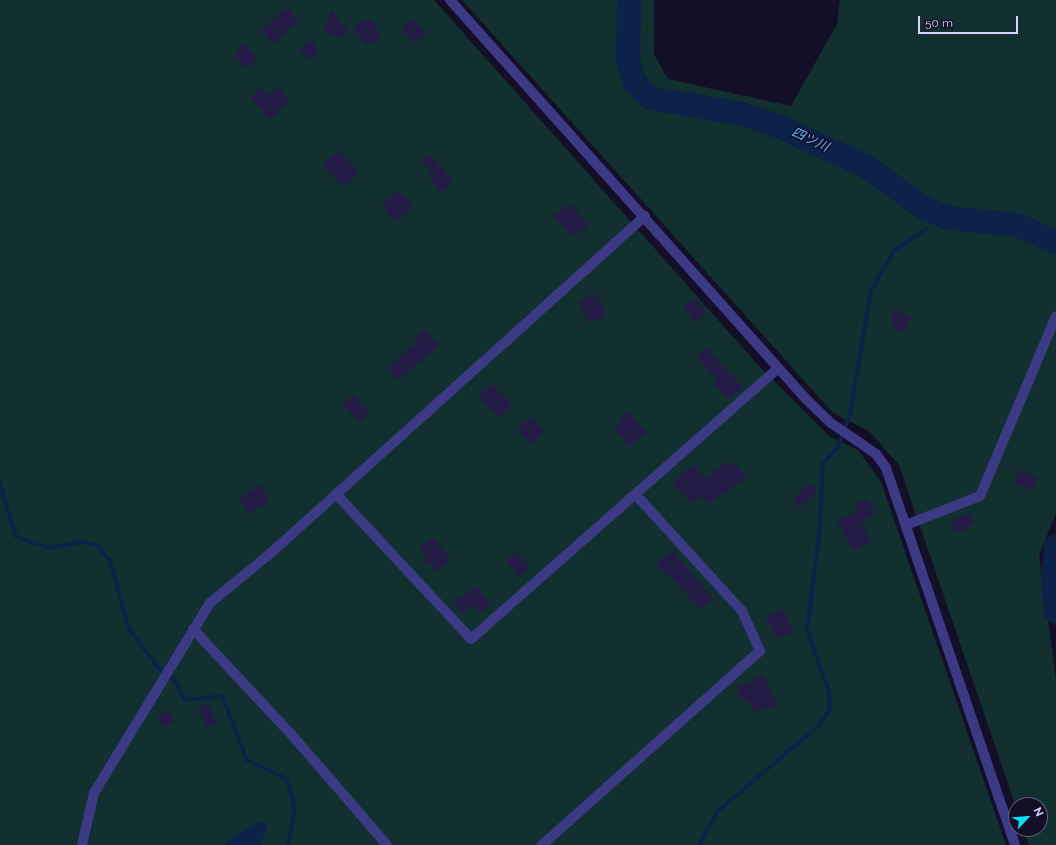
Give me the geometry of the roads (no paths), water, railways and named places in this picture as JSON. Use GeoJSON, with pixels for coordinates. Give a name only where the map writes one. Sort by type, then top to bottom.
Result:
{"type":"FeatureCollection","features":[{"type":"Feature","properties":{"kind":"street"},"geometry":{"type":"LineString","coordinates":[[450,0],[645,216],[778,368],[831,424],[876,454],[886,468],[1015,845]]}},
{"type":"Feature","properties":{"kind":"street"},"geometry":{"type":"LineString","coordinates":[[82,845],[94,793],[210,603],[336,494],[645,216]]}},
{"type":"Feature","properties":{"kind":"street"},"geometry":{"type":"LineString","coordinates":[[906,525],[980,496],[1056,316]]}},
{"type":"Feature","properties":{"kind":"street"},"geometry":{"type":"LineString","coordinates":[[336,494],[471,639],[636,495],[778,368]]}},
{"type":"Feature","properties":{"kind":"street"},"geometry":{"type":"LineString","coordinates":[[542,845],[760,651],[742,611],[636,495]]}},
{"type":"Feature","properties":{"kind":"street"},"geometry":{"type":"LineString","coordinates":[[193,629],[292,735],[387,845]]}},
{"type":"Feature","properties":{"kind":"water"},"geometry":{"type":"Polygon","coordinates":[[[262,821],[268,824],[260,845],[225,845],[232,837],[262,821]]]}},
{"type":"Feature","properties":{"kind":"waterway","name":"四ツ川"},"geometry":{"type":"LineString","coordinates":[[629,0],[628,59],[635,83],[650,98],[743,114],[778,126],[867,167],[924,208],[949,218],[1017,225],[1056,242]]}},
{"type":"Feature","properties":{"kind":"waterway"},"geometry":{"type":"LineString","coordinates":[[699,845],[717,812],[818,726],[830,708],[829,692],[807,630],[819,536],[823,464],[838,447],[850,414],[871,291],[894,251],[926,229]]}},
{"type":"Feature","properties":{"kind":"waterway"},"geometry":{"type":"LineString","coordinates":[[0,483],[16,537],[49,548],[84,542],[97,545],[110,561],[129,629],[159,669],[175,681],[185,700],[222,696],[247,760],[287,779],[295,809],[288,845]]}},
{"type":"Feature","properties":{"kind":"waterway","name":"四ツ川"},"geometry":{"type":"LineString","coordinates":[[1056,546],[1053,581],[1056,612]]}}]}
